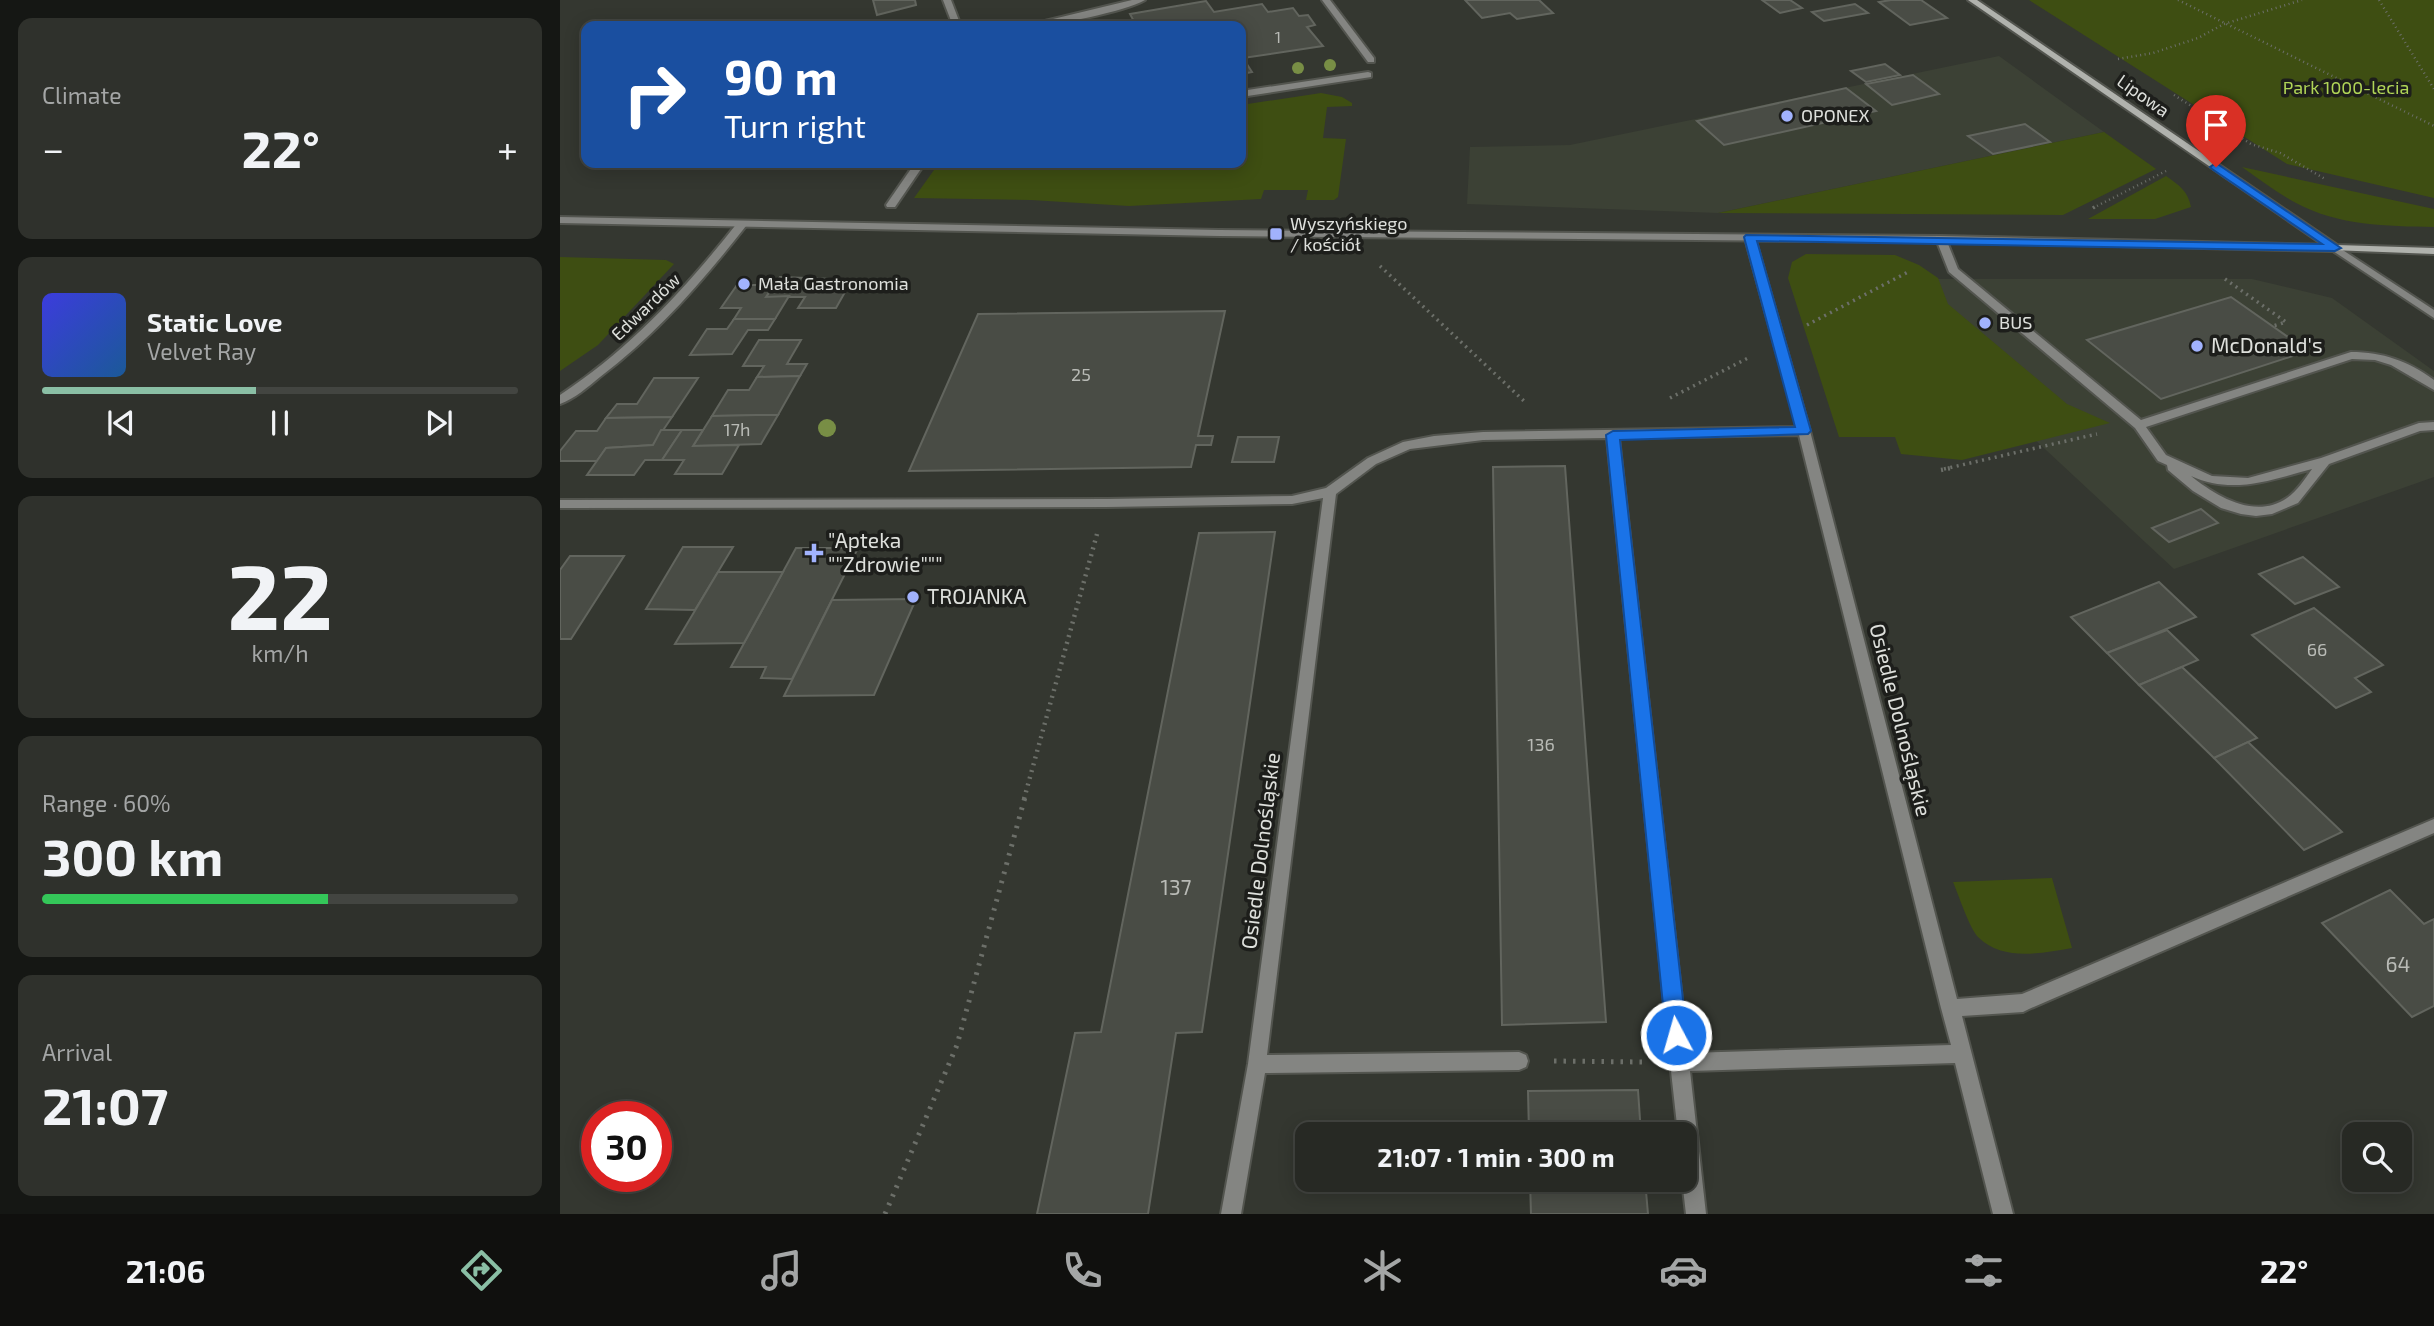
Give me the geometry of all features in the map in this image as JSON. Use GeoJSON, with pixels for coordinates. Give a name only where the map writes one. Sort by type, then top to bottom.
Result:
{"type":"FeatureCollection","features":[{"type":"Feature","properties":{"kind":"main road","name":"Lipowa"},"geometry":{"type":"LineString","coordinates":[[1972,0],[2335,248]]}},
{"type":"Feature","properties":{"kind":"main road"},"geometry":{"type":"LineString","coordinates":[[2335,248],[2434,251]]}},
{"type":"Feature","properties":{"kind":"street"},"geometry":{"type":"LineString","coordinates":[[947,0],[955,21]]}},
{"type":"Feature","properties":{"kind":"street"},"geometry":{"type":"LineString","coordinates":[[1054,21],[1141,0]]}},
{"type":"Feature","properties":{"kind":"street"},"geometry":{"type":"LineString","coordinates":[[1326,0],[1371,60]]}},
{"type":"Feature","properties":{"kind":"street"},"geometry":{"type":"LineString","coordinates":[[1246,93],[1368,75]]}},
{"type":"Feature","properties":{"kind":"street"},"geometry":{"type":"LineString","coordinates":[[891,205],[917,168]]}},
{"type":"Feature","properties":{"kind":"street"},"geometry":{"type":"LineString","coordinates":[[560,220],[1348,235],[1941,239],[2335,248]]}},
{"type":"Feature","properties":{"kind":"street","name":"Edwardów"},"geometry":{"type":"LineString","coordinates":[[560,400],[587,383],[652,330],[691,288],[742,224]]}},
{"type":"Feature","properties":{"kind":"street","name":"Osiedle Dolnośląskie"},"geometry":{"type":"LineString","coordinates":[[1750,237],[1804,431],[2003,1214]]}},
{"type":"Feature","properties":{"kind":"street"},"geometry":{"type":"LineString","coordinates":[[1941,239],[1952,270],[2139,425],[2162,458],[2202,494],[2231,508],[2264,511],[2292,502],[2325,461]]}},
{"type":"Feature","properties":{"kind":"street","name":"Lipowa"},"geometry":{"type":"LineString","coordinates":[[2335,248],[2434,315]]}},
{"type":"Feature","properties":{"kind":"street"},"geometry":{"type":"LineString","coordinates":[[2139,425],[2351,356],[2386,357],[2412,368],[2434,386]]}},
{"type":"Feature","properties":{"kind":"street"},"geometry":{"type":"LineString","coordinates":[[2162,458],[2210,480],[2248,482],[2325,461],[2419,427],[2434,426]]}},
{"type":"Feature","properties":{"kind":"street"},"geometry":{"type":"LineString","coordinates":[[560,504],[1292,500],[1330,492],[1372,461],[1407,445],[1434,440],[1483,436],[1804,431]]}},
{"type":"Feature","properties":{"kind":"street"},"geometry":{"type":"LineString","coordinates":[[1613,435],[1696,1214]]}},
{"type":"Feature","properties":{"kind":"street","name":"Osiedle Dolnośląskie"},"geometry":{"type":"LineString","coordinates":[[1231,1214],[1257,1064],[1330,492]]}},
{"type":"Feature","properties":{"kind":"street"},"geometry":{"type":"LineString","coordinates":[[1950,1008],[2023,1003],[2434,827]]}},
{"type":"Feature","properties":{"kind":"street"},"geometry":{"type":"LineString","coordinates":[[1679,1062],[1961,1055]]}},
{"type":"Feature","properties":{"kind":"street"},"geometry":{"type":"LineString","coordinates":[[1257,1064],[1519,1061]]}},
{"type":"Feature","properties":{"kind":"path"},"geometry":{"type":"LineString","coordinates":[[2178,0],[2434,126]]}},
{"type":"Feature","properties":{"kind":"path"},"geometry":{"type":"LineString","coordinates":[[2118,59],[2152,53],[2198,38],[2224,24],[2302,0]]}},
{"type":"Feature","properties":{"kind":"path"},"geometry":{"type":"LineString","coordinates":[[2379,0],[2434,89]]}},
{"type":"Feature","properties":{"kind":"path"},"geometry":{"type":"LineString","coordinates":[[2082,214],[2164,172]]}},
{"type":"Feature","properties":{"kind":"path"},"geometry":{"type":"LineString","coordinates":[[1380,266],[1561,436]]}},
{"type":"Feature","properties":{"kind":"path"},"geometry":{"type":"LineString","coordinates":[[1799,329],[1912,270]]}},
{"type":"Feature","properties":{"kind":"path"},"geometry":{"type":"LineString","coordinates":[[2216,273],[2286,322],[2273,326]]}},
{"type":"Feature","properties":{"kind":"path"},"geometry":{"type":"LineString","coordinates":[[1613,435],[1628,420],[1757,354]]}},
{"type":"Feature","properties":{"kind":"path"},"geometry":{"type":"LineString","coordinates":[[1941,470],[2139,425]]}},
{"type":"Feature","properties":{"kind":"path"},"geometry":{"type":"LineString","coordinates":[[885,1214],[957,1045],[1107,503]]}},
{"type":"Feature","properties":{"kind":"path"},"geometry":{"type":"LineString","coordinates":[[1519,1061],[1679,1062]]}},
{"type":"Feature","properties":{"kind":"shaded area"},"geometry":{"type":"Polygon","coordinates":[[[1999,56],[2104,132],[1718,213],[1467,204],[1470,147],[1570,145],[1999,56]]]}},
{"type":"Feature","properties":{"kind":"shaded area"},"geometry":{"type":"Polygon","coordinates":[[[1862,279],[2252,279],[2332,298],[2434,371],[2434,477],[2174,569],[1862,279]]]}},
{"type":"Feature","properties":{"kind":"green space","name":"Park 1000-lecia"},"geometry":{"type":"Polygon","coordinates":[[[2029,0],[2434,0],[2434,198],[2287,164],[2029,0]]]}},
{"type":"Feature","properties":{"kind":"green space"},"geometry":{"type":"Polygon","coordinates":[[[1321,93],[1342,97],[1352,103],[1352,106],[1327,107],[1323,138],[1346,139],[1338,197],[1334,200],[1306,200],[1308,190],[1264,190],[1261,199],[1129,206],[1031,200],[914,198],[935,168],[1246,168],[1246,104],[1321,93]]]}},
{"type":"Feature","properties":{"kind":"green space"},"geometry":{"type":"Polygon","coordinates":[[[2104,132],[2156,169],[2063,215],[1718,213],[2104,132]]]}},
{"type":"Feature","properties":{"kind":"green space"},"geometry":{"type":"Polygon","coordinates":[[[2242,167],[2434,209],[2434,227],[2363,223],[2312,211],[2268,186],[2242,167]]]}},
{"type":"Feature","properties":{"kind":"green space"},"geometry":{"type":"Polygon","coordinates":[[[2166,176],[2182,189],[2191,207],[2155,219],[2088,219],[2166,176]]]}},
{"type":"Feature","properties":{"kind":"green space"},"geometry":{"type":"Polygon","coordinates":[[[1806,254],[1895,255],[1919,265],[1938,278],[1948,304],[2067,404],[2110,423],[1962,460],[1901,454],[1895,437],[1839,437],[1788,278],[1792,262],[1806,254]]]}},
{"type":"Feature","properties":{"kind":"green space"},"geometry":{"type":"Polygon","coordinates":[[[560,257],[666,260],[674,264],[598,345],[560,371],[560,257]]]}},
{"type":"Feature","properties":{"kind":"green space"},"geometry":{"type":"Polygon","coordinates":[[[2052,878],[2072,948],[2023,954],[1999,950],[1978,937],[1953,882],[2052,878]]]}},
{"type":"Feature","properties":{"kind":"building"},"geometry":{"type":"Polygon","coordinates":[[[873,0],[915,0],[916,5],[877,15],[873,0]]]}},
{"type":"Feature","properties":{"kind":"building"},"geometry":{"type":"Polygon","coordinates":[[[1465,0],[1539,0],[1553,13],[1517,19],[1510,13],[1482,18],[1465,0]]]}},
{"type":"Feature","properties":{"kind":"building"},"geometry":{"type":"Polygon","coordinates":[[[1762,0],[1790,0],[1802,8],[1780,13],[1762,0]]]}},
{"type":"Feature","properties":{"kind":"building"},"geometry":{"type":"Polygon","coordinates":[[[1921,0],[1947,18],[1910,25],[1879,2],[1921,0]]]}},
{"type":"Feature","properties":{"kind":"building"},"geometry":{"type":"Polygon","coordinates":[[[1206,1],[1214,12],[1262,4],[1268,12],[1293,8],[1299,16],[1308,15],[1315,25],[1307,27],[1323,46],[1246,58],[1246,21],[1134,21],[1130,14],[1206,1]]]}},
{"type":"Feature","properties":{"kind":"building"},"geometry":{"type":"Polygon","coordinates":[[[1855,4],[1868,13],[1824,21],[1812,12],[1855,4]]]}},
{"type":"Feature","properties":{"kind":"building"},"geometry":{"type":"Polygon","coordinates":[[[1246,63],[1252,72],[1246,73],[1246,63]]]}},
{"type":"Feature","properties":{"kind":"building"},"geometry":{"type":"Polygon","coordinates":[[[1885,64],[1900,75],[1866,82],[1851,71],[1885,64]]]}},
{"type":"Feature","properties":{"kind":"building"},"geometry":{"type":"Polygon","coordinates":[[[1913,75],[1939,94],[1892,105],[1866,84],[1913,75]]]}},
{"type":"Feature","properties":{"kind":"building","name":"OPONEX"},"geometry":{"type":"Polygon","coordinates":[[[1846,88],[1876,111],[1724,145],[1697,121],[1846,88]]]}},
{"type":"Feature","properties":{"kind":"building"},"geometry":{"type":"Polygon","coordinates":[[[2025,124],[2050,142],[1993,154],[1968,136],[2025,124]]]}},
{"type":"Feature","properties":{"kind":"building"},"geometry":{"type":"Polygon","coordinates":[[[780,277],[831,279],[828,285],[849,285],[836,308],[798,308],[805,297],[766,297],[780,277]]]}},
{"type":"Feature","properties":{"kind":"building"},"geometry":{"type":"Polygon","coordinates":[[[737,285],[774,285],[766,297],[789,296],[775,319],[734,319],[741,308],[721,308],[737,285]]]}},
{"type":"Feature","properties":{"kind":"building","name":"McDonald's"},"geometry":{"type":"Polygon","coordinates":[[[2231,297],[2308,351],[2161,399],[2087,340],[2231,297]]]}},
{"type":"Feature","properties":{"kind":"building"},"geometry":{"type":"Polygon","coordinates":[[[1225,311],[1198,436],[1213,436],[1211,445],[1196,445],[1191,467],[909,471],[978,314],[1225,311]]]}},
{"type":"Feature","properties":{"kind":"building"},"geometry":{"type":"Polygon","coordinates":[[[734,319],[775,319],[768,330],[748,330],[732,354],[690,355],[707,329],[727,329],[734,319]]]}},
{"type":"Feature","properties":{"kind":"building"},"geometry":{"type":"Polygon","coordinates":[[[759,340],[801,340],[787,364],[807,364],[800,376],[757,377],[764,366],[743,366],[759,340]]]}},
{"type":"Feature","properties":{"kind":"building"},"geometry":{"type":"Polygon","coordinates":[[[800,376],[778,415],[712,416],[728,390],[749,390],[757,377],[800,376]]]}},
{"type":"Feature","properties":{"kind":"building"},"geometry":{"type":"Polygon","coordinates":[[[654,378],[698,378],[672,417],[606,418],[617,404],[637,404],[654,378]]]}},
{"type":"Feature","properties":{"kind":"building"},"geometry":{"type":"Polygon","coordinates":[[[778,415],[761,444],[693,446],[712,416],[778,415]]]}},
{"type":"Feature","properties":{"kind":"building"},"geometry":{"type":"Polygon","coordinates":[[[672,417],[653,445],[606,448],[597,461],[560,461],[560,451],[576,431],[597,431],[606,418],[672,417]]]}},
{"type":"Feature","properties":{"kind":"building"},"geometry":{"type":"Polygon","coordinates":[[[661,430],[682,430],[662,460],[645,460],[634,475],[587,475],[606,448],[653,445],[661,430]]]}},
{"type":"Feature","properties":{"kind":"building"},"geometry":{"type":"Polygon","coordinates":[[[682,430],[703,430],[693,446],[739,445],[722,474],[675,474],[684,460],[662,460],[682,430]]]}},
{"type":"Feature","properties":{"kind":"building"},"geometry":{"type":"Polygon","coordinates":[[[1238,437],[1279,437],[1274,462],[1232,462],[1238,437]]]}},
{"type":"Feature","properties":{"kind":"building"},"geometry":{"type":"Polygon","coordinates":[[[1565,466],[1606,1022],[1502,1025],[1493,467],[1565,466]]]}},
{"type":"Feature","properties":{"kind":"building"},"geometry":{"type":"Polygon","coordinates":[[[2201,509],[2218,523],[2169,542],[2152,528],[2201,509]]]}},
{"type":"Feature","properties":{"kind":"building"},"geometry":{"type":"Polygon","coordinates":[[[1275,532],[1202,1032],[1176,1033],[1148,1214],[1037,1214],[1075,1033],[1101,1032],[1199,533],[1275,532]]]}},
{"type":"Feature","properties":{"kind":"building"},"geometry":{"type":"Polygon","coordinates":[[[683,547],[733,547],[695,610],[646,609],[683,547]]]}},
{"type":"Feature","properties":{"kind":"building"},"geometry":{"type":"Polygon","coordinates":[[[796,548],[858,548],[792,679],[761,678],[766,667],[731,667],[796,548]]]}},
{"type":"Feature","properties":{"kind":"building"},"geometry":{"type":"Polygon","coordinates":[[[570,556],[624,556],[571,639],[560,639],[560,570],[570,556]]]}},
{"type":"Feature","properties":{"kind":"building"},"geometry":{"type":"Polygon","coordinates":[[[2303,557],[2339,587],[2295,604],[2259,574],[2303,557]]]}},
{"type":"Feature","properties":{"kind":"building"},"geometry":{"type":"Polygon","coordinates":[[[718,572],[783,572],[744,643],[675,644],[718,572]]]}},
{"type":"Feature","properties":{"kind":"building"},"geometry":{"type":"Polygon","coordinates":[[[2159,582],[2196,617],[2107,653],[2071,617],[2159,582]]]}},
{"type":"Feature","properties":{"kind":"building"},"geometry":{"type":"Polygon","coordinates":[[[916,599],[874,695],[784,696],[832,600],[916,599]]]}},
{"type":"Feature","properties":{"kind":"building"},"geometry":{"type":"Polygon","coordinates":[[[2314,608],[2383,665],[2355,678],[2371,692],[2336,708],[2252,635],[2314,608]]]}},
{"type":"Feature","properties":{"kind":"building"},"geometry":{"type":"Polygon","coordinates":[[[2167,630],[2198,660],[2139,685],[2107,653],[2167,630]]]}},
{"type":"Feature","properties":{"kind":"building"},"geometry":{"type":"Polygon","coordinates":[[[2182,667],[2257,738],[2214,758],[2139,685],[2182,667]]]}},
{"type":"Feature","properties":{"kind":"building"},"geometry":{"type":"Polygon","coordinates":[[[2248,742],[2342,832],[2304,850],[2214,758],[2248,742]]]}},
{"type":"Feature","properties":{"kind":"building"},"geometry":{"type":"Polygon","coordinates":[[[2390,890],[2424,924],[2434,919],[2434,1006],[2412,1017],[2322,923],[2390,890]]]}},
{"type":"Feature","properties":{"kind":"building"},"geometry":{"type":"Polygon","coordinates":[[[1638,1090],[1640,1122],[1529,1122],[1528,1091],[1638,1090]]]}},
{"type":"Feature","properties":{"kind":"building"},"geometry":{"type":"Polygon","coordinates":[[[1530,1192],[1646,1192],[1648,1214],[1531,1214],[1530,1192]]]}},
{"type":"Feature","properties":{"kind":"place","name":"OPONEX"},"geometry":{"type":"Point","coordinates":[1787,116]}},
{"type":"Feature","properties":{"kind":"place","name":"Wyszyńskiego / kościół"},"geometry":{"type":"Point","coordinates":[1276,234]}},
{"type":"Feature","properties":{"kind":"place","name":"Mała Gastronomia"},"geometry":{"type":"Point","coordinates":[744,284]}},
{"type":"Feature","properties":{"kind":"place","name":"BUS"},"geometry":{"type":"Point","coordinates":[1985,323]}},
{"type":"Feature","properties":{"kind":"place","name":"McDonald's"},"geometry":{"type":"Point","coordinates":[2197,346]}},
{"type":"Feature","properties":{"kind":"place","name":"\"Apteka \"\"Zdrowie\"\"\""},"geometry":{"type":"Point","coordinates":[814,553]}},
{"type":"Feature","properties":{"kind":"place","name":"TROJANKA"},"geometry":{"type":"Point","coordinates":[913,597]}},
{"type":"Feature","properties":{"kind":"route"},"geometry":{"type":"LineString","coordinates":[[1676,1035],[1613,435],[1804,431],[1750,237],[2144,242],[2335,248],[2216,167]]}}]}
